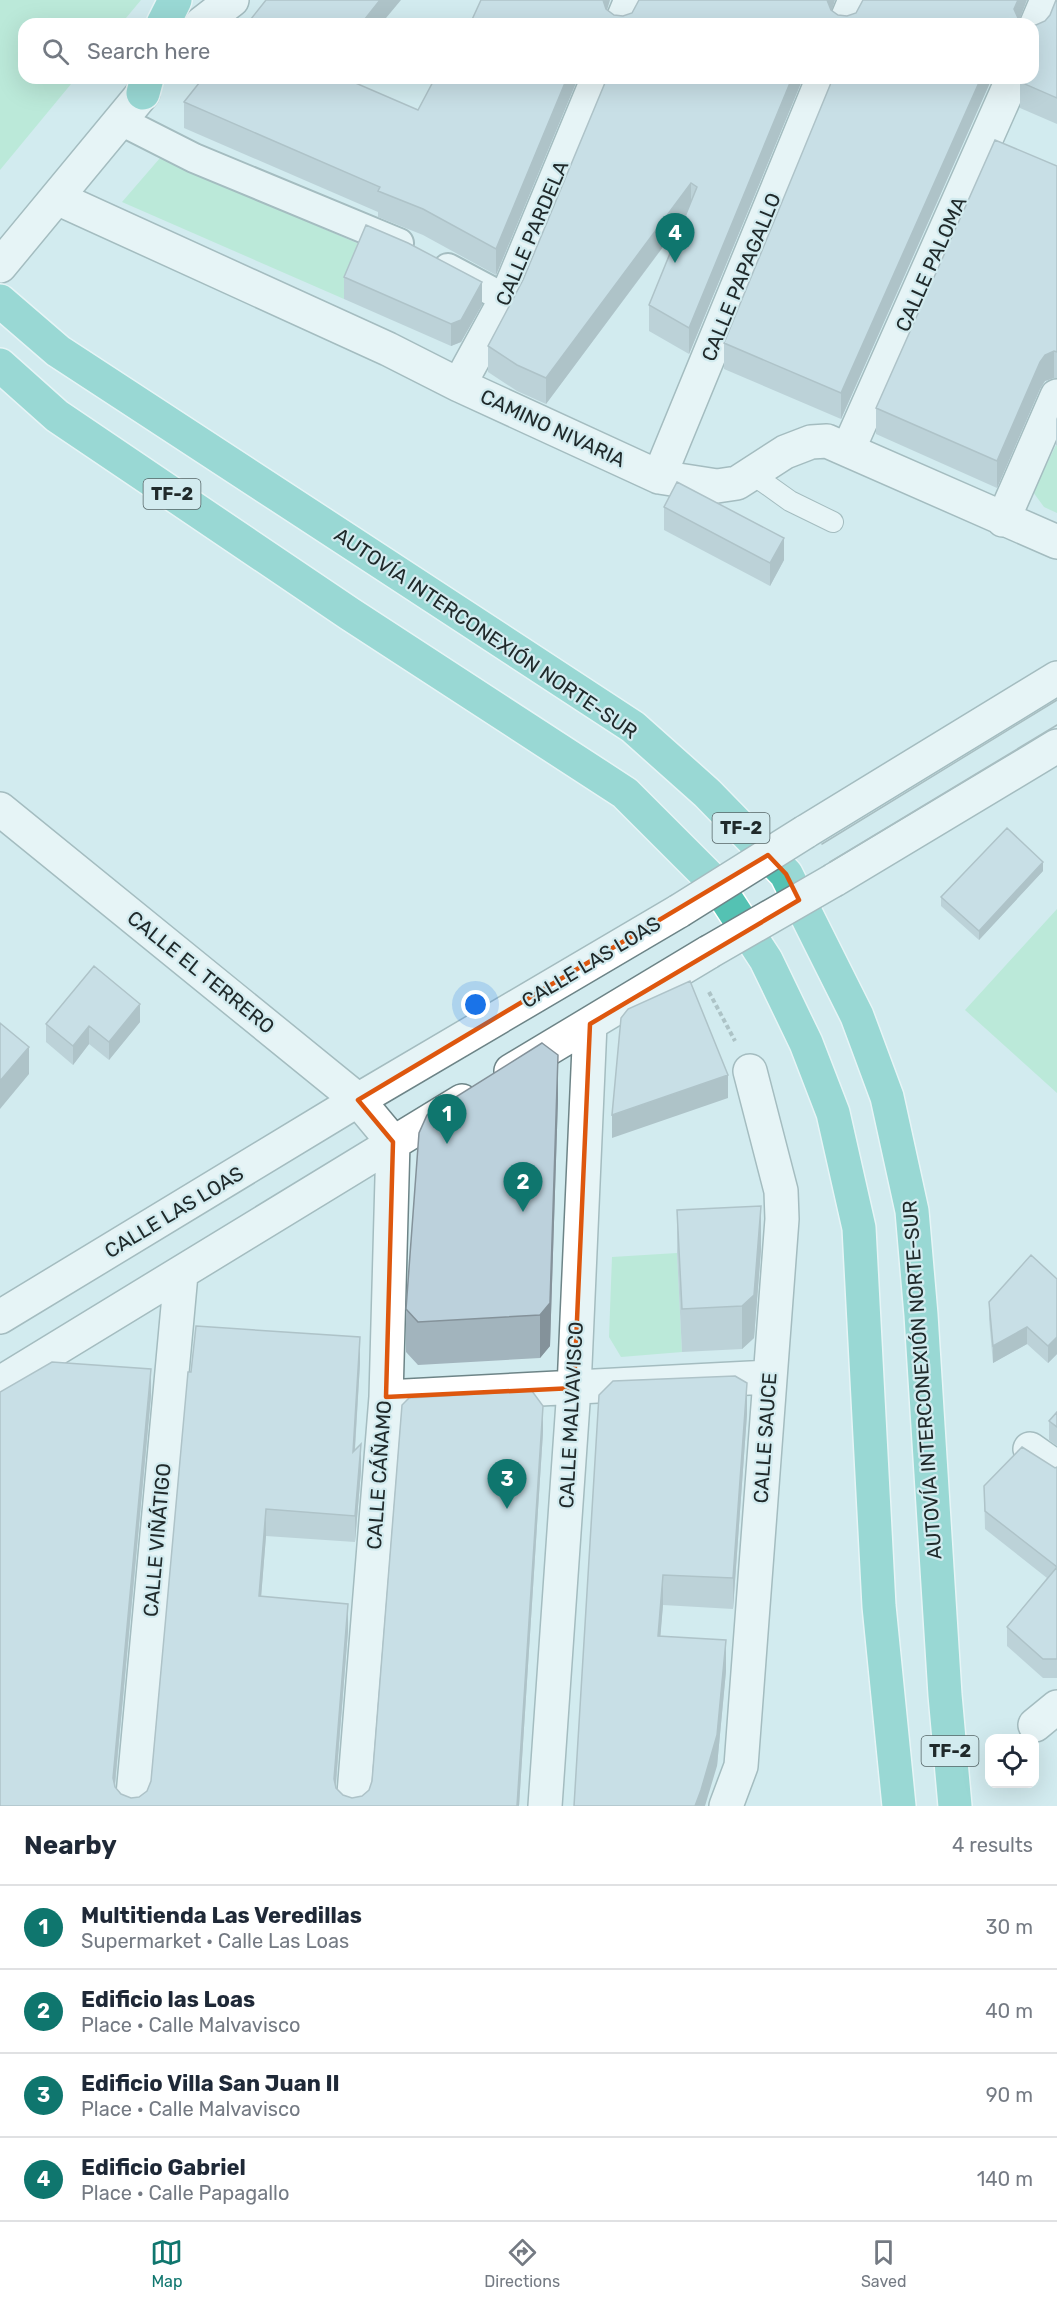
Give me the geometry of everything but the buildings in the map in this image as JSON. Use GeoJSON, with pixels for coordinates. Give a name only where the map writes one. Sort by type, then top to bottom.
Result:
{"type":"FeatureCollection","features":[{"type":"Feature","properties":{"kind":"highway"},"geometry":{"type":"LineString","coordinates":[[166,18],[175,0]]}},
{"type":"Feature","properties":{"kind":"highway","name":"AUTOVÍA INTERCONEXIÓN NORTE-SUR"},"geometry":{"type":"LineString","coordinates":[[0,301],[58,351],[633,727],[707,793],[786,874],[865,1036],[887,1097],[912,1211],[921,1315],[945,1695],[955,1806]]}},
{"type":"Feature","properties":{"kind":"highway","name":"TF-2"},"geometry":{"type":"LineString","coordinates":[[0,365],[57,416],[350,614],[625,793],[717,885],[766,960],[806,1043],[833,1113],[859,1228],[879,1606],[899,1806]]}},
{"type":"Feature","properties":{"kind":"street"},"geometry":{"type":"LineString","coordinates":[[196,18],[201,0]]}},
{"type":"Feature","properties":{"kind":"street"},"geometry":{"type":"LineString","coordinates":[[209,18],[232,0]]}},
{"type":"Feature","properties":{"kind":"street"},"geometry":{"type":"LineString","coordinates":[[624,18],[631,0]]}},
{"type":"Feature","properties":{"kind":"street"},"geometry":{"type":"LineString","coordinates":[[848,18],[855,0]]}},
{"type":"Feature","properties":{"kind":"street"},"geometry":{"type":"LineString","coordinates":[[1039,19],[1047,0]]}},
{"type":"Feature","properties":{"kind":"street"},"geometry":{"type":"LineString","coordinates":[[0,266],[121,121],[148,84]]}},
{"type":"Feature","properties":{"kind":"street","name":"CALLE PARDELA"},"geometry":{"type":"LineString","coordinates":[[459,385],[506,299],[596,84]]}},
{"type":"Feature","properties":{"kind":"street","name":"CALLE PAPAGALLO"},"geometry":{"type":"LineString","coordinates":[[659,477],[821,84]]}},
{"type":"Feature","properties":{"kind":"street","name":"CALLE PALOMA"},"geometry":{"type":"LineString","coordinates":[[848,450],[1010,84]]}},
{"type":"Feature","properties":{"kind":"street"},"geometry":{"type":"LineString","coordinates":[[121,121],[194,158],[415,250],[506,299]]}},
{"type":"Feature","properties":{"kind":"street","name":"CAMINO NIVARIA"},"geometry":{"type":"LineString","coordinates":[[57,198],[388,349],[459,385],[659,477],[717,486],[736,483],[785,452],[811,442],[827,441],[1057,542]]}},
{"type":"Feature","properties":{"kind":"street"},"geometry":{"type":"LineString","coordinates":[[1003,520],[1057,396]]}},
{"type":"Feature","properties":{"kind":"street","name":"CALLE LAS LOAS"},"geometry":{"type":"LineString","coordinates":[[0,1317],[358,1100],[670,916],[1057,678]]}},
{"type":"Feature","properties":{"kind":"street"},"geometry":{"type":"LineString","coordinates":[[0,1383],[181,1275],[393,1142],[1057,746]]}},
{"type":"Feature","properties":{"kind":"street","name":"CALLE EL TERRERO"},"geometry":{"type":"LineString","coordinates":[[0,809],[358,1100],[393,1142]]}},
{"type":"Feature","properties":{"kind":"street"},"geometry":{"type":"LineString","coordinates":[[670,916],[696,960]]}},
{"type":"Feature","properties":{"kind":"street","name":"CALLE MALVAVISCO"},"geometry":{"type":"LineString","coordinates":[[545,1806],[574,1388],[590,1024]]}},
{"type":"Feature","properties":{"kind":"street","name":"CALLE SAUCE"},"geometry":{"type":"LineString","coordinates":[[726,1806],[741,1766],[782,1219],[781,1191],[750,1071]]}},
{"type":"Feature","properties":{"kind":"street","name":"CALLE CÁÑAMO"},"geometry":{"type":"LineString","coordinates":[[353,1806],[386,1397],[393,1142]]}},
{"type":"Feature","properties":{"kind":"street","name":"CALLE VIÑÁTIGO"},"geometry":{"type":"LineString","coordinates":[[132,1806],[181,1275]]}},
{"type":"Feature","properties":{"kind":"street"},"geometry":{"type":"LineString","coordinates":[[386,1397],[770,1377]]}},
{"type":"Feature","properties":{"kind":"street"},"geometry":{"type":"LineString","coordinates":[[1030,1449],[1057,1468]]}},
{"type":"Feature","properties":{"kind":"lane"},"geometry":{"type":"LineString","coordinates":[[752,474],[790,501],[833,522]]}},
{"type":"Feature","properties":{"kind":"path"},"geometry":{"type":"LineString","coordinates":[[696,960],[750,1071]]}},
{"type":"Feature","properties":{"kind":"highlighted area"},"geometry":{"type":"Polygon","coordinates":[[[768,855],[786,874],[799,900],[590,1024],[574,1388],[386,1397],[393,1142],[358,1100],[768,855]]]}},
{"type":"Feature","properties":{"kind":"green space"},"geometry":{"type":"Polygon","coordinates":[[[0,0],[141,0],[126,18],[18,18],[18,84],[71,84],[0,170],[0,0]]]}},
{"type":"Feature","properties":{"kind":"green space"},"geometry":{"type":"Polygon","coordinates":[[[160,158],[366,247],[344,299],[122,202],[160,158]]]}},
{"type":"Feature","properties":{"kind":"green space"},"geometry":{"type":"Polygon","coordinates":[[[1056,445],[1057,513],[1044,507],[1033,492],[1056,445]]]}},
{"type":"Feature","properties":{"kind":"green space"},"geometry":{"type":"Polygon","coordinates":[[[1057,909],[1057,1093],[965,1010],[1057,909]]]}},
{"type":"Feature","properties":{"kind":"green space"},"geometry":{"type":"Polygon","coordinates":[[[677,1253],[682,1352],[621,1357],[609,1337],[612,1257],[677,1253]]]}},
{"type":"Feature","properties":{"kind":"tram line"},"geometry":{"type":"LineString","coordinates":[[822,844],[1057,700]]}},
{"type":"Feature","properties":{"kind":"tram line"},"geometry":{"type":"LineString","coordinates":[[830,862],[1057,725]]}},
{"type":"Feature","properties":{"kind":"place","name":"Edificio Gabriel"},"geometry":{"type":"Point","coordinates":[675,263]}},
{"type":"Feature","properties":{"kind":"place","name":"Multitienda Las Veredillas"},"geometry":{"type":"Point","coordinates":[447,1144]}},
{"type":"Feature","properties":{"kind":"place","name":"Edificio las Loas"},"geometry":{"type":"Point","coordinates":[523,1212]}},
{"type":"Feature","properties":{"kind":"place","name":"Edificio Villa San Juan II"},"geometry":{"type":"Point","coordinates":[507,1509]}}]}
